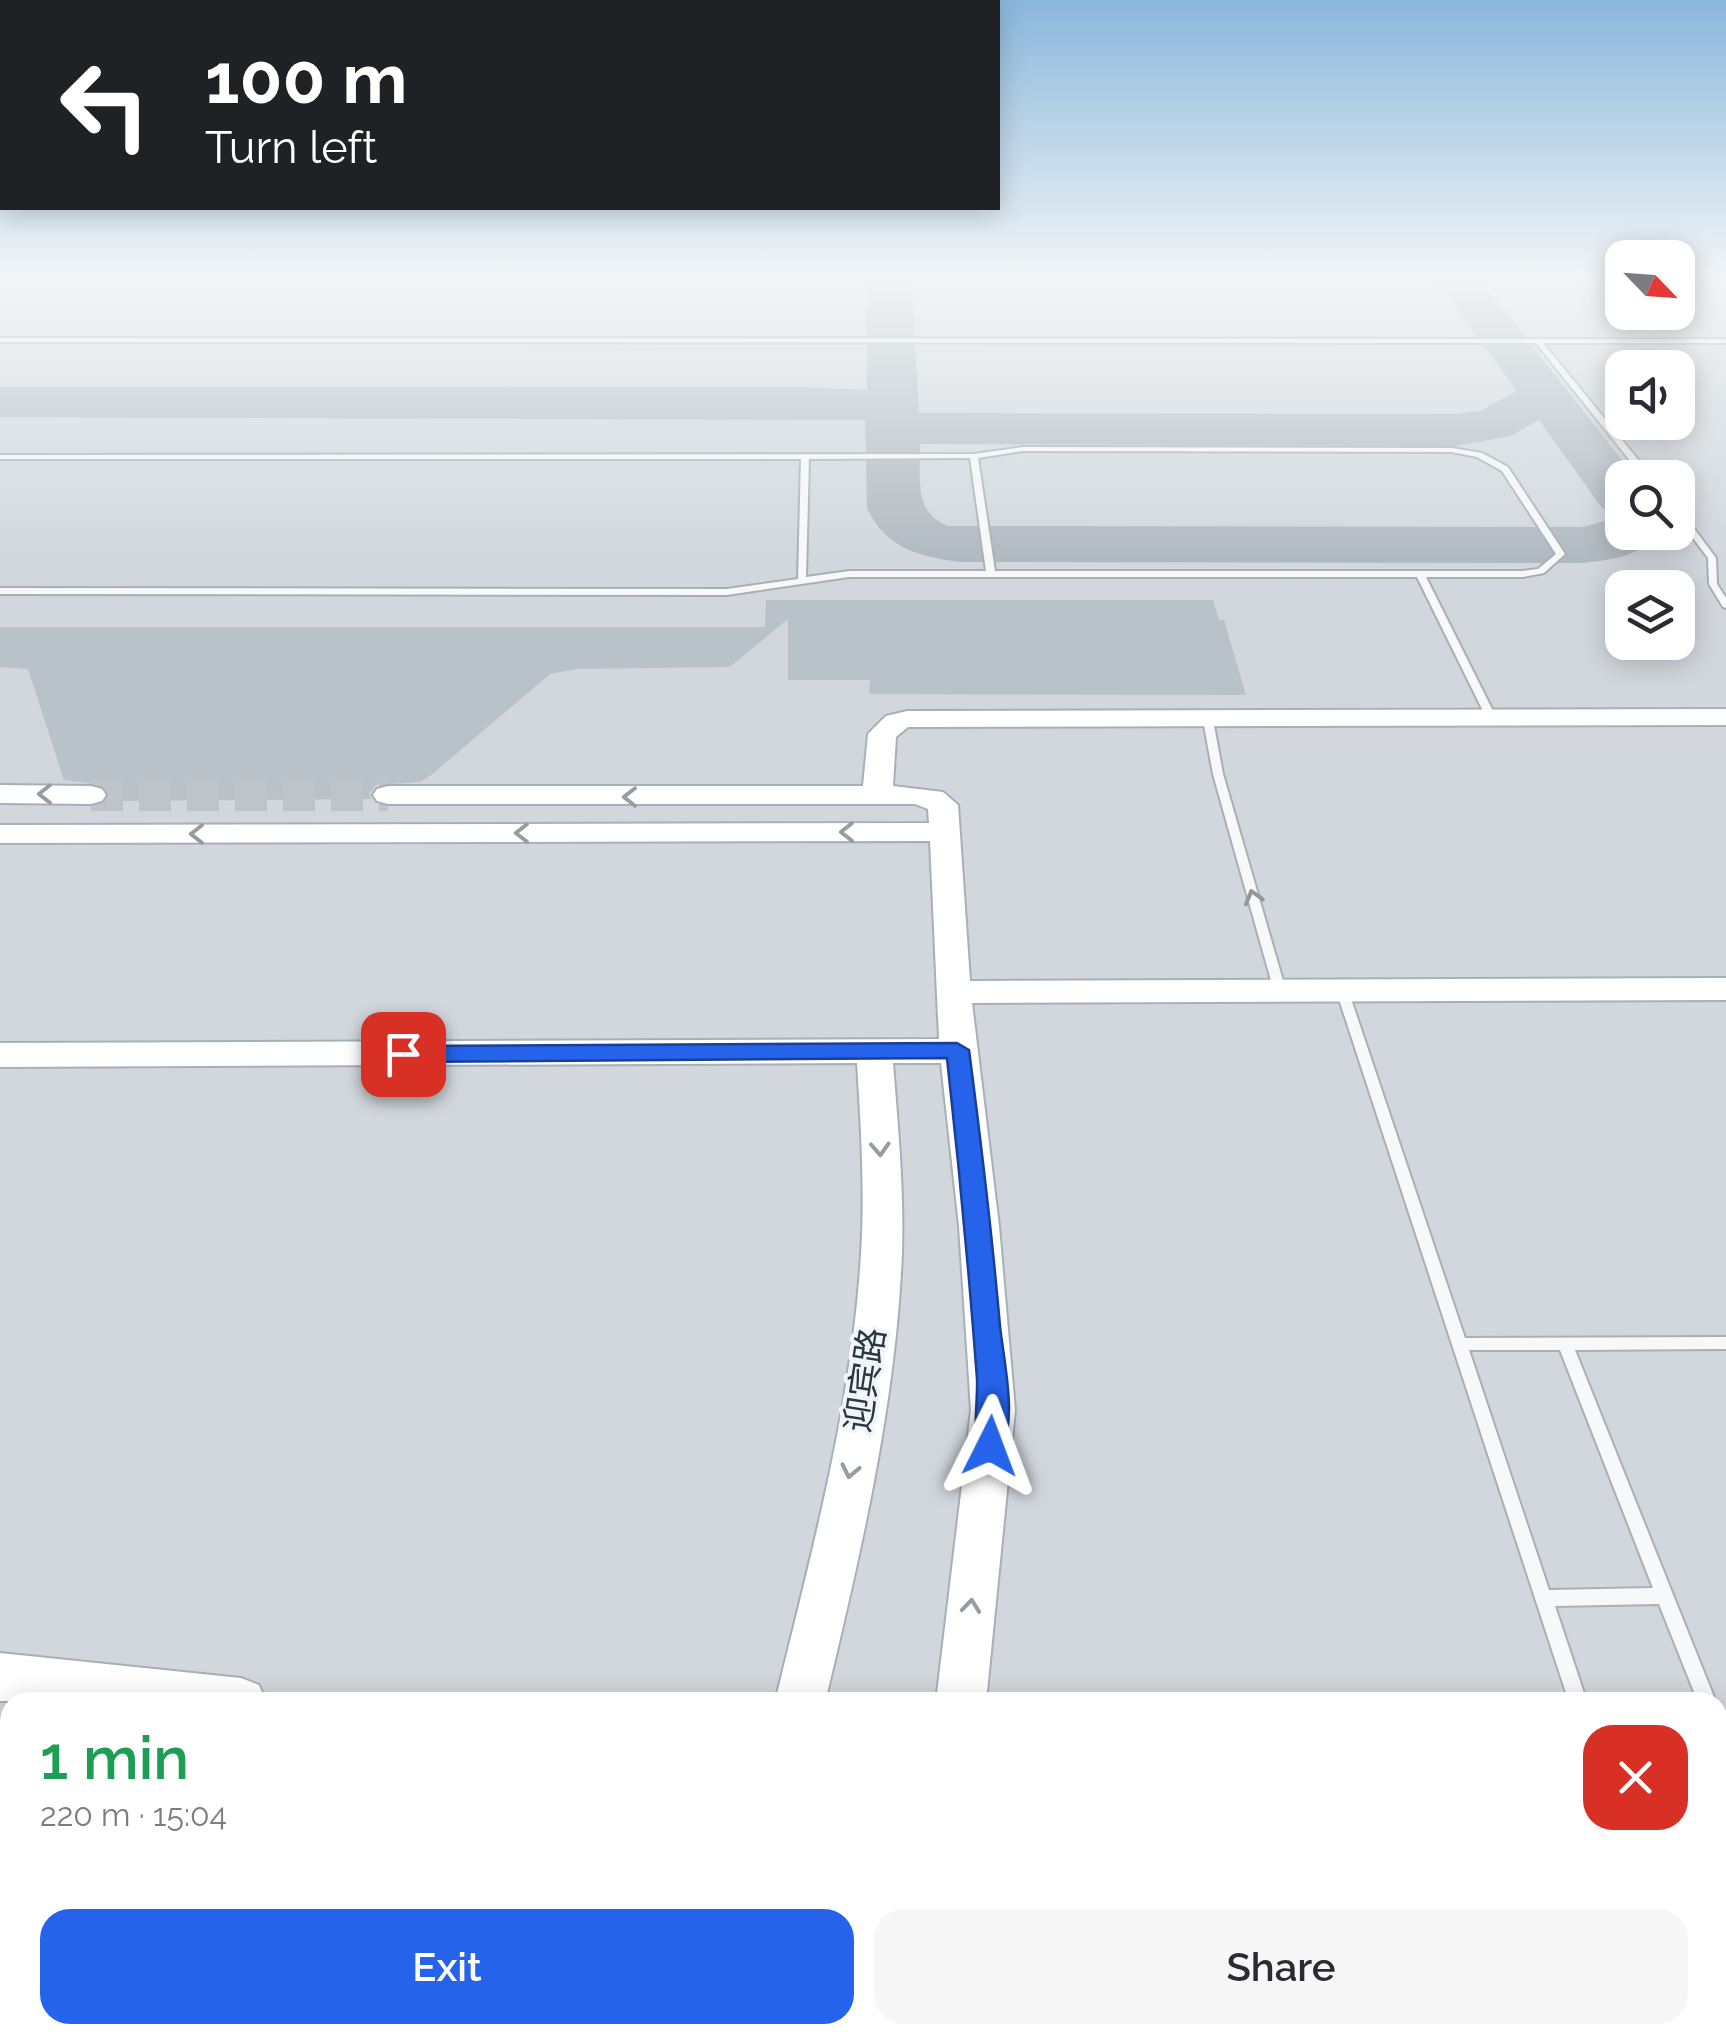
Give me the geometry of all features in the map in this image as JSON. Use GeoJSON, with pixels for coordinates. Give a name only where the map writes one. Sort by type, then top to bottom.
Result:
{"type":"FeatureCollection","features":[{"type":"Feature","properties":{"kind":"street"},"geometry":{"type":"LineString","coordinates":[[877,796],[882,734],[896,722],[907,719],[1726,717]]}},
{"type":"Feature","properties":{"kind":"street"},"geometry":{"type":"LineString","coordinates":[[0,794],[90,795]]}},
{"type":"Feature","properties":{"kind":"street"},"geometry":{"type":"LineString","coordinates":[[388,796],[924,796],[939,800],[945,809],[957,1050],[994,1410],[961,1692]]}},
{"type":"Feature","properties":{"kind":"street"},"geometry":{"type":"LineString","coordinates":[[0,834],[944,832]]}},
{"type":"Feature","properties":{"kind":"street"},"geometry":{"type":"LineString","coordinates":[[954,992],[1726,989]]}},
{"type":"Feature","properties":{"kind":"street"},"geometry":{"type":"LineString","coordinates":[[0,1056],[957,1050]]}},
{"type":"Feature","properties":{"kind":"street","name":"迎宾路"},"geometry":{"type":"LineString","coordinates":[[802,1692],[858,1430],[875,1312],[883,1191],[874,1052]]}},
{"type":"Feature","properties":{"kind":"street"},"geometry":{"type":"LineString","coordinates":[[0,1677],[137,1692]]}},
{"type":"Feature","properties":{"kind":"lane"},"geometry":{"type":"LineString","coordinates":[[1562,371],[1634,460]]}},
{"type":"Feature","properties":{"kind":"lane"},"geometry":{"type":"LineString","coordinates":[[0,457],[974,456],[1023,450],[1452,450],[1479,455],[1504,469],[1561,554],[1541,571],[1524,574],[802,578],[761,589],[727,592],[0,591]]}},
{"type":"Feature","properties":{"kind":"lane"},"geometry":{"type":"LineString","coordinates":[[802,578],[804,456]]}},
{"type":"Feature","properties":{"kind":"lane"},"geometry":{"type":"LineString","coordinates":[[974,456],[991,574]]}},
{"type":"Feature","properties":{"kind":"lane"},"geometry":{"type":"LineString","coordinates":[[1695,536],[1712,558],[1713,584],[1726,605]]}},
{"type":"Feature","properties":{"kind":"lane"},"geometry":{"type":"LineString","coordinates":[[1420,574],[1492,720]]}},
{"type":"Feature","properties":{"kind":"lane"},"geometry":{"type":"LineString","coordinates":[[1208,720],[1218,774],[1280,991]]}},
{"type":"Feature","properties":{"kind":"lane"},"geometry":{"type":"LineString","coordinates":[[1342,990],[1575,1692]]}},
{"type":"Feature","properties":{"kind":"lane"},"geometry":{"type":"LineString","coordinates":[[1460,1344],[1726,1343]]}},
{"type":"Feature","properties":{"kind":"lane"},"geometry":{"type":"LineString","coordinates":[[1564,1344],[1703,1692]]}},
{"type":"Feature","properties":{"kind":"lane"},"geometry":{"type":"LineString","coordinates":[[1543,1598],[1665,1596]]}},
{"type":"Feature","properties":{"kind":"shaded area"},"geometry":{"type":"Polygon","coordinates":[[[0,371],[1605,371],[1605,440],[1695,440],[1695,371],[1726,371],[1726,1692],[0,1692],[0,371]]]}},
{"type":"Feature","properties":{"kind":"building"},"geometry":{"type":"Polygon","coordinates":[[[766,600],[1213,600],[1219,620],[1224,620],[1246,695],[869,694],[870,680],[788,680],[788,619],[730,667],[576,669],[550,674],[430,776],[420,782],[376,785],[371,799],[118,801],[108,799],[103,785],[64,780],[28,669],[0,667],[0,627],[765,627],[766,600]]]}},
{"type":"Feature","properties":{"kind":"taxiway"},"geometry":{"type":"LineString","coordinates":[[891,371],[893,412]]}},
{"type":"Feature","properties":{"kind":"taxiway"},"geometry":{"type":"LineString","coordinates":[[1528,371],[1546,395]]}},
{"type":"Feature","properties":{"kind":"taxiway"},"geometry":{"type":"LineString","coordinates":[[894,428],[1455,430],[1493,425],[1546,395]]}},
{"type":"Feature","properties":{"kind":"taxiway"},"geometry":{"type":"LineString","coordinates":[[1546,395],[1605,473]]}},
{"type":"Feature","properties":{"kind":"taxiway"},"geometry":{"type":"LineString","coordinates":[[0,402],[797,402],[865,405],[893,412]]}},
{"type":"Feature","properties":{"kind":"taxiway"},"geometry":{"type":"LineString","coordinates":[[893,412],[895,508],[901,520],[921,536],[961,545],[1605,542]]}},
{"type":"Feature","properties":{"kind":"tunnel"},"geometry":{"type":"LineString","coordinates":[[91,795],[388,795]]}},
{"type":"Feature","properties":{"kind":"route"},"geometry":{"type":"LineString","coordinates":[[403,1054],[957,1050],[994,1410],[990,1446]]}}]}
